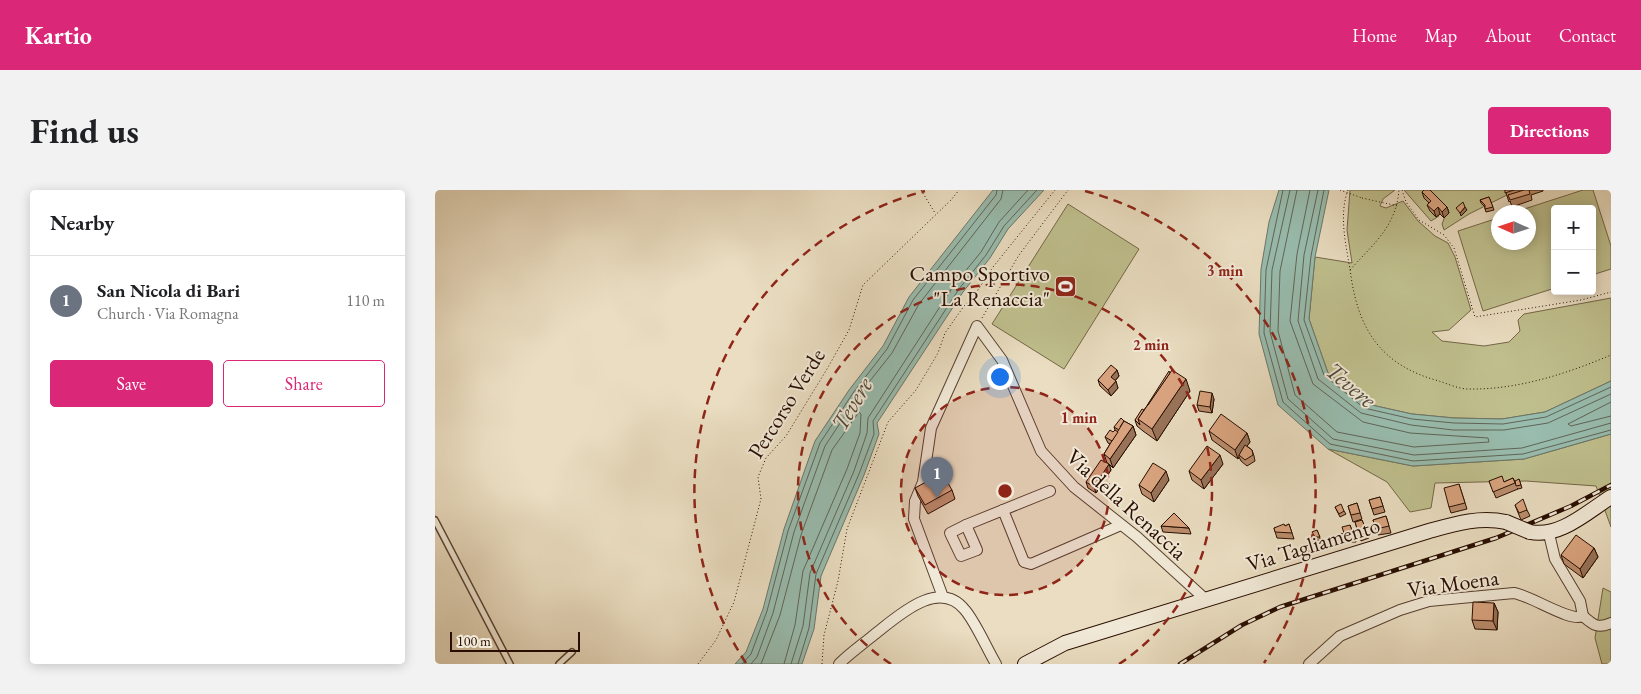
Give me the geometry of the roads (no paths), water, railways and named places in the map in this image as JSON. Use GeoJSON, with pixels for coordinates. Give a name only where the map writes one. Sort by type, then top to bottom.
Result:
{"type":"FeatureCollection","features":[{"type":"Feature","properties":{"kind":"street","name":"Via della Renaccia"},"geometry":{"type":"LineString","coordinates":[[943,597],[914,520],[915,501],[923,482],[931,428],[977,326],[1003,360],[1041,451],[1073,487],[1121,525],[1204,598]]}},
{"type":"Feature","properties":{"kind":"street"},"geometry":{"type":"LineString","coordinates":[[966,525],[1050,491]]}},
{"type":"Feature","properties":{"kind":"street"},"geometry":{"type":"LineString","coordinates":[[1583,616],[1580,600],[1555,559],[1549,534],[1611,497]]}},
{"type":"Feature","properties":{"kind":"street"},"geometry":{"type":"LineString","coordinates":[[1003,510],[1024,562],[1031,564],[1121,525]]}},
{"type":"Feature","properties":{"kind":"street","name":"Via Tagliamento"},"geometry":{"type":"LineString","coordinates":[[1025,664],[1065,643],[1204,598],[1448,525],[1493,519],[1530,532],[1549,534]]}},
{"type":"Feature","properties":{"kind":"street","name":"Via Moena"},"geometry":{"type":"LineString","coordinates":[[1309,664],[1340,636],[1400,610],[1429,601],[1514,593],[1527,596],[1570,618],[1579,619],[1583,616],[1594,626],[1603,626],[1611,623]]}},
{"type":"Feature","properties":{"kind":"street"},"geometry":{"type":"LineString","coordinates":[[839,664],[906,610],[922,601],[943,597],[955,602],[965,610],[996,664]]}},
{"type":"Feature","properties":{"kind":"lane"},"geometry":{"type":"LineString","coordinates":[[435,520],[510,664]]}},
{"type":"Feature","properties":{"kind":"lane"},"geometry":{"type":"LineString","coordinates":[[559,664],[572,652]]}},
{"type":"Feature","properties":{"kind":"water","name":"Tevere"},"geometry":{"type":"Polygon","coordinates":[[[993,190],[1044,190],[1008,229],[990,258],[963,292],[877,423],[879,434],[864,475],[821,576],[814,629],[802,664],[735,664],[746,652],[763,609],[784,529],[815,441],[849,390],[883,346],[909,297],[993,190]]]}},
{"type":"Feature","properties":{"kind":"water"},"geometry":{"type":"Polygon","coordinates":[[[1279,190],[1329,190],[1315,257],[1309,319],[1328,373],[1367,404],[1412,414],[1454,418],[1502,419],[1545,412],[1611,381],[1611,434],[1524,459],[1413,466],[1328,449],[1278,405],[1259,334],[1261,269],[1269,222],[1279,190]]]}},
{"type":"Feature","properties":{"kind":"railway"},"geometry":{"type":"LineString","coordinates":[[1180,664],[1242,625],[1280,607],[1496,538],[1571,506],[1611,485]]}},
{"type":"Feature","properties":{"kind":"place","name":"Campo Sportivo \"La Renaccia\""},"geometry":{"type":"Point","coordinates":[1066,286]}},
{"type":"Feature","properties":{"kind":"place","name":"San Nicola di Bari"},"geometry":{"type":"Point","coordinates":[937,498]}}]}
